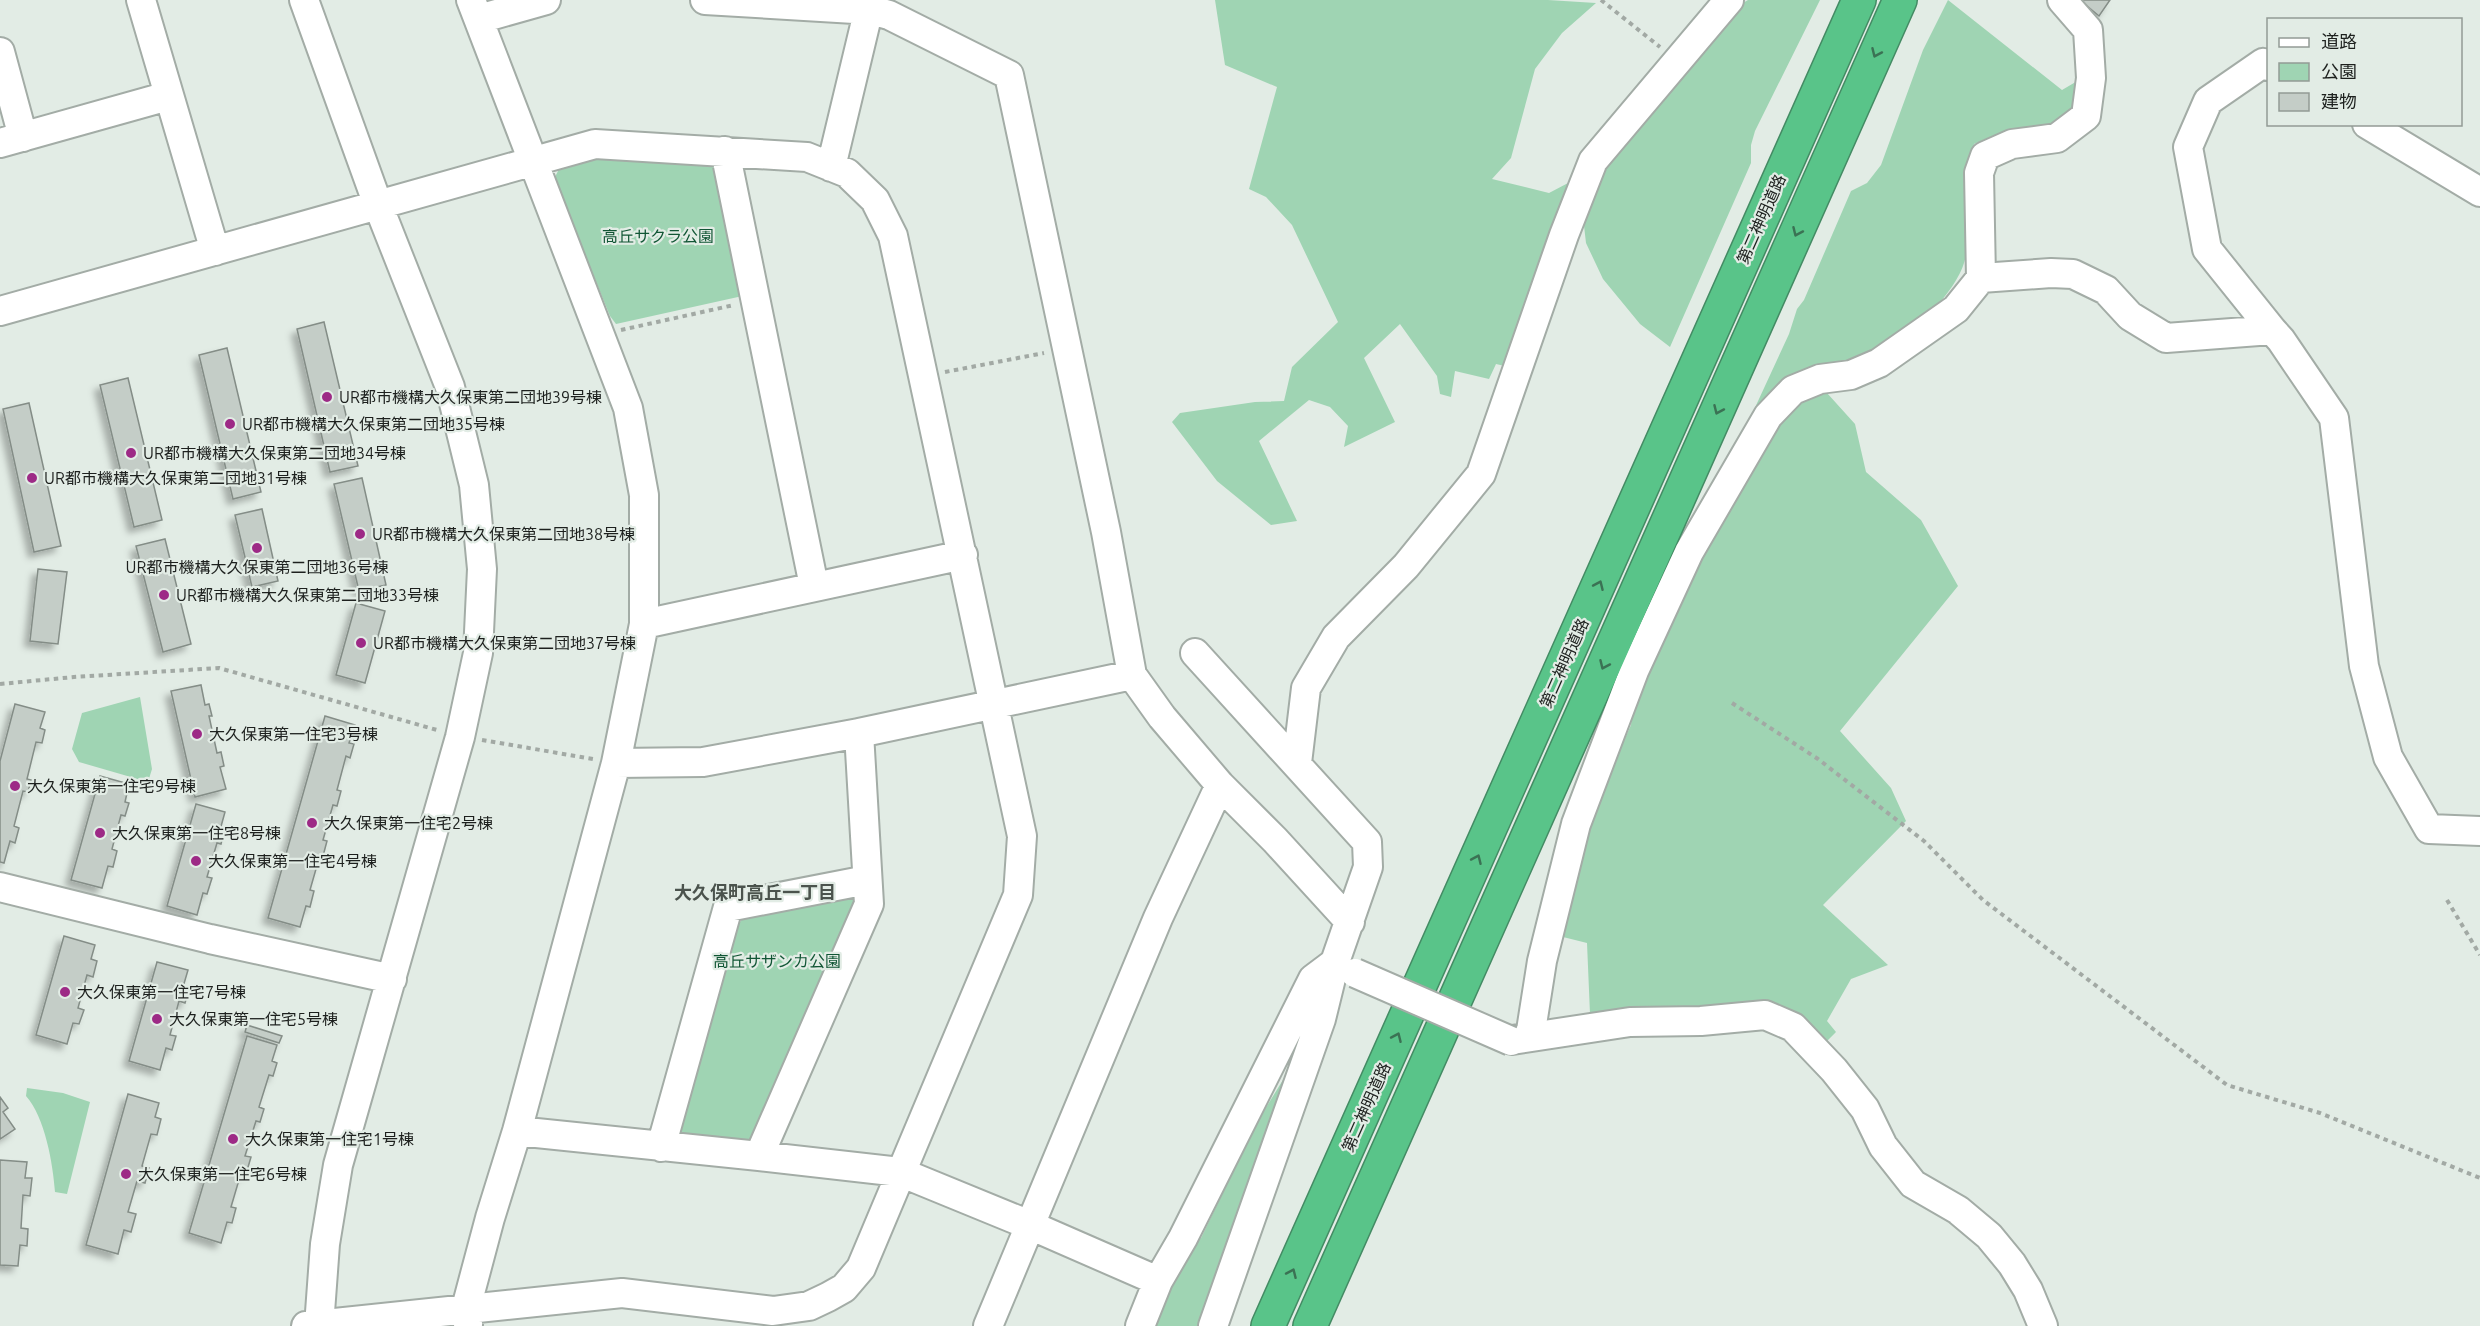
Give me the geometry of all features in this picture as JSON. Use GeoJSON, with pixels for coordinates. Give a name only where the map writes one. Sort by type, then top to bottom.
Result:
{"type":"FeatureCollection","features":[{"type":"Feature","properties":{"kind":"highway","name":"第二神明道路"},"geometry":{"type":"LineString","coordinates":[[1268,1326],[1859,0]]}},
{"type":"Feature","properties":{"kind":"highway"},"geometry":{"type":"LineString","coordinates":[[1311,1326],[1900,0]]}},
{"type":"Feature","properties":{"kind":"street"},"geometry":{"type":"LineString","coordinates":[[141,0],[215,251]]}},
{"type":"Feature","properties":{"kind":"street"},"geometry":{"type":"LineString","coordinates":[[0,311],[378,205],[533,162],[595,144],[807,157],[847,173],[875,200],[893,236],[1022,836],[1018,895],[861,1268],[844,1288],[809,1306],[773,1311],[622,1293],[467,1317],[314,1326],[338,1165],[460,736],[478,653],[482,569],[474,485],[450,387],[378,205],[304,0]]}},
{"type":"Feature","properties":{"kind":"street"},"geometry":{"type":"LineString","coordinates":[[467,1317],[490,1218],[517,1131],[616,763],[644,624],[644,495],[628,408],[475,10],[546,0]]}},
{"type":"Feature","properties":{"kind":"street"},"geometry":{"type":"LineString","coordinates":[[705,0],[871,5],[1009,75],[1106,531],[1132,675],[1162,717],[1220,785],[1350,921]]}},
{"type":"Feature","properties":{"kind":"street"},"geometry":{"type":"LineString","coordinates":[[1297,763],[1306,688],[1336,637],[1406,566],[1481,474],[1564,235],[1593,161],[1728,0]]}},
{"type":"Feature","properties":{"kind":"street"},"geometry":{"type":"LineString","coordinates":[[1520,1039],[1576,824],[1639,660],[1689,552],[1733,472],[1768,416],[1793,390],[1820,379],[1851,375],[1879,363],[1956,309],[1981,278],[1980,172],[1985,156],[2012,144],[2057,138],[2086,116],[2091,78],[2088,30],[2062,0]]}},
{"type":"Feature","properties":{"kind":"street"},"geometry":{"type":"LineString","coordinates":[[831,167],[871,5]]}},
{"type":"Feature","properties":{"kind":"street"},"geometry":{"type":"LineString","coordinates":[[0,52],[12,140],[168,96]]}},
{"type":"Feature","properties":{"kind":"street"},"geometry":{"type":"LineString","coordinates":[[2267,65],[2263,63],[2208,101],[2188,147],[2207,249],[2272,330],[2334,418],[2364,666],[2388,757],[2429,829],[2480,831]]}},
{"type":"Feature","properties":{"kind":"street"},"geometry":{"type":"LineString","coordinates":[[2370,126],[2480,192]]}},
{"type":"Feature","properties":{"kind":"street"},"geometry":{"type":"LineString","coordinates":[[724,151],[814,586]]}},
{"type":"Feature","properties":{"kind":"street"},"geometry":{"type":"LineString","coordinates":[[1981,278],[2051,273],[2073,274],[2106,291],[2130,316],[2166,338],[2272,330]]}},
{"type":"Feature","properties":{"kind":"street"},"geometry":{"type":"LineString","coordinates":[[644,624],[963,555]]}},
{"type":"Feature","properties":{"kind":"street"},"geometry":{"type":"LineString","coordinates":[[1195,653],[1297,763],[1366,842],[1368,867],[1350,921],[1345,968],[1322,1019],[1213,1326]]}},
{"type":"Feature","properties":{"kind":"street"},"geometry":{"type":"LineString","coordinates":[[616,763],[703,762],[859,733],[1132,675]]}},
{"type":"Feature","properties":{"kind":"street"},"geometry":{"type":"LineString","coordinates":[[759,1156],[869,904],[859,733]]}},
{"type":"Feature","properties":{"kind":"street"},"geometry":{"type":"LineString","coordinates":[[988,1326],[1032,1226],[1158,918],[1220,785]]}},
{"type":"Feature","properties":{"kind":"street"},"geometry":{"type":"LineString","coordinates":[[661,1147],[728,908],[867,880]]}},
{"type":"Feature","properties":{"kind":"street"},"geometry":{"type":"LineString","coordinates":[[0,887],[210,939],[392,979]]}},
{"type":"Feature","properties":{"kind":"street"},"geometry":{"type":"LineString","coordinates":[[1140,1326],[1158,1281],[1183,1238],[1313,979],[1345,968],[1520,1039],[1630,1022],[1701,1021],[1765,1015],[1793,1027],[1834,1070],[1865,1109],[1883,1146],[1913,1184],[1958,1210],[1989,1236],[2028,1290],[2043,1326]]}},
{"type":"Feature","properties":{"kind":"street"},"geometry":{"type":"LineString","coordinates":[[517,1131],[900,1172],[1158,1281]]}},
{"type":"Feature","properties":{"kind":"path"},"geometry":{"type":"LineString","coordinates":[[1601,0],[1677,61]]}},
{"type":"Feature","properties":{"kind":"path"},"geometry":{"type":"LineString","coordinates":[[600,334],[755,300]]}},
{"type":"Feature","properties":{"kind":"path"},"geometry":{"type":"LineString","coordinates":[[924,375],[1068,349]]}},
{"type":"Feature","properties":{"kind":"path"},"geometry":{"type":"LineString","coordinates":[[0,684],[219,668],[460,736],[616,763]]}},
{"type":"Feature","properties":{"kind":"path"},"geometry":{"type":"LineString","coordinates":[[1732,703],[1818,759],[1924,841],[1983,900],[2227,1084],[2320,1113],[2480,1178]]}},
{"type":"Feature","properties":{"kind":"path"},"geometry":{"type":"LineString","coordinates":[[2447,900],[2480,955]]}},
{"type":"Feature","properties":{"kind":"green space"},"geometry":{"type":"Polygon","coordinates":[[[1215,0],[1548,0],[1596,3],[1562,33],[1535,69],[1511,158],[1492,179],[1549,193],[1570,182],[1509,367],[1496,364],[1489,379],[1455,371],[1451,397],[1440,394],[1437,376],[1400,324],[1364,358],[1395,422],[1344,447],[1348,426],[1330,407],[1309,400],[1259,441],[1297,521],[1271,525],[1217,481],[1172,422],[1180,413],[1255,402],[1284,401],[1292,367],[1338,322],[1292,225],[1266,197],[1249,189],[1277,87],[1225,65],[1215,0]]]}},
{"type":"Feature","properties":{"kind":"green space"},"geometry":{"type":"Polygon","coordinates":[[[1748,0],[1820,0],[1755,131],[1751,145],[1751,163],[1670,347],[1640,324],[1603,279],[1586,243],[1583,217],[1605,159],[1738,6],[1748,0]]]}},
{"type":"Feature","properties":{"kind":"green space"},"geometry":{"type":"Polygon","coordinates":[[[1948,0],[2062,90],[2079,80],[2070,118],[2051,130],[1997,134],[1974,144],[1970,172],[1966,254],[1963,267],[1946,295],[1909,332],[1874,355],[1850,363],[1788,376],[1728,466],[1851,191],[1867,183],[1881,165],[1923,50],[1948,0]]]}},
{"type":"Feature","properties":{"kind":"green space","name":"高丘サクラ公園"},"geometry":{"type":"Polygon","coordinates":[[[605,157],[712,161],[747,295],[616,324],[610,316],[554,179],[559,169],[581,160],[605,157]]]}},
{"type":"Feature","properties":{"kind":"green space"},"geometry":{"type":"Polygon","coordinates":[[[1827,393],[1855,424],[1866,472],[1921,520],[1958,586],[1840,731],[1891,788],[1906,821],[1823,905],[1888,965],[1851,979],[1827,1021],[1836,1032],[1825,1043],[1720,1008],[1622,1009],[1590,1014],[1587,943],[1555,935],[1601,792],[1631,725],[1634,688],[1684,578],[1778,417],[1810,394],[1827,393]]]}},
{"type":"Feature","properties":{"kind":"green space"},"geometry":{"type":"Polygon","coordinates":[[[140,697],[152,769],[148,782],[79,762],[72,749],[82,713],[140,697]]]}},
{"type":"Feature","properties":{"kind":"green space","name":"高丘サザンカ公園"},"geometry":{"type":"Polygon","coordinates":[[[853,896],[856,908],[751,1142],[681,1135],[680,1126],[731,934],[743,918],[853,896]]]}},
{"type":"Feature","properties":{"kind":"green space"},"geometry":{"type":"Polygon","coordinates":[[[1294,1062],[1253,1185],[1198,1326],[1154,1326],[1178,1264],[1192,1244],[1201,1238],[1257,1122],[1294,1062]]]}},
{"type":"Feature","properties":{"kind":"green space"},"geometry":{"type":"Polygon","coordinates":[[[27,1088],[63,1093],[90,1102],[67,1194],[55,1192],[47,1141],[33,1105],[26,1096],[27,1088]]]}},
{"type":"Feature","properties":{"kind":"building"},"geometry":{"type":"Polygon","coordinates":[[[2080,0],[2110,0],[2099,16],[2080,0]]]}},
{"type":"Feature","properties":{"kind":"building","name":"UR都市機構大久保東第二団地39号棟"},"geometry":{"type":"Polygon","coordinates":[[[324,322],[358,466],[330,472],[297,329],[324,322]]]}},
{"type":"Feature","properties":{"kind":"building","name":"UR都市機構大久保東第二団地35号棟"},"geometry":{"type":"Polygon","coordinates":[[[227,348],[261,492],[233,499],[199,355],[227,348]]]}},
{"type":"Feature","properties":{"kind":"building","name":"UR都市機構大久保東第二団地34号棟"},"geometry":{"type":"Polygon","coordinates":[[[128,378],[162,520],[134,527],[100,385],[128,378]]]}},
{"type":"Feature","properties":{"kind":"building","name":"UR都市機構大久保東第二団地31号棟"},"geometry":{"type":"Polygon","coordinates":[[[29,403],[61,546],[34,552],[3,409],[29,403]]]}},
{"type":"Feature","properties":{"kind":"building","name":"UR都市機構大久保東第二団地38号棟"},"geometry":{"type":"Polygon","coordinates":[[[362,478],[386,585],[359,591],[334,484],[362,478]]]}},
{"type":"Feature","properties":{"kind":"building","name":"UR都市機構大久保東第二団地36号棟"},"geometry":{"type":"Polygon","coordinates":[[[262,509],[278,581],[252,587],[235,515],[262,509]]]}},
{"type":"Feature","properties":{"kind":"building","name":"UR都市機構大久保東第二団地33号棟"},"geometry":{"type":"Polygon","coordinates":[[[165,539],[191,644],[163,652],[136,546],[165,539]]]}},
{"type":"Feature","properties":{"kind":"building"},"geometry":{"type":"Polygon","coordinates":[[[38,569],[67,572],[58,644],[30,641],[38,569]]]}},
{"type":"Feature","properties":{"kind":"building","name":"UR都市機構大久保東第二団地37号棟"},"geometry":{"type":"Polygon","coordinates":[[[356,603],[385,611],[365,683],[336,675],[356,603]]]}},
{"type":"Feature","properties":{"kind":"building","name":"大久保東第一住宅3号棟"},"geometry":{"type":"Polygon","coordinates":[[[201,685],[205,705],[209,704],[212,716],[209,716],[217,753],[221,752],[224,766],[220,767],[226,789],[195,797],[171,691],[201,685]]]}},
{"type":"Feature","properties":{"kind":"building","name":"大久保東第一住宅9号棟"},"geometry":{"type":"Polygon","coordinates":[[[15,704],[45,712],[40,728],[45,730],[42,743],[36,742],[27,779],[31,780],[28,792],[23,791],[14,826],[19,828],[15,843],[10,841],[4,863],[0,862],[0,761],[15,704]]]}},
{"type":"Feature","properties":{"kind":"building","name":"大久保東第一住宅2号棟"},"geometry":{"type":"Polygon","coordinates":[[[325,716],[355,725],[349,743],[354,744],[350,758],[346,756],[337,790],[341,791],[337,806],[333,805],[323,840],[327,841],[323,856],[320,855],[310,890],[314,891],[310,907],[306,906],[300,927],[268,918],[325,716]]]}},
{"type":"Feature","properties":{"kind":"building","name":"大久保東第一住宅8号棟"},"geometry":{"type":"Polygon","coordinates":[[[100,776],[129,784],[125,802],[129,803],[125,816],[121,815],[112,849],[117,851],[113,867],[108,866],[102,888],[71,880],[100,776]]]}},
{"type":"Feature","properties":{"kind":"building","name":"大久保東第一住宅4号棟"},"geometry":{"type":"Polygon","coordinates":[[[196,804],[225,812],[220,830],[224,831],[221,844],[217,843],[207,877],[212,878],[207,894],[203,893],[197,915],[167,906],[196,804]]]}},
{"type":"Feature","properties":{"kind":"building","name":"大久保東第一住宅7号棟"},"geometry":{"type":"Polygon","coordinates":[[[64,936],[95,945],[91,959],[97,961],[93,977],[87,975],[78,1008],[84,1010],[79,1024],[73,1023],[67,1044],[36,1035],[64,936]]]}},
{"type":"Feature","properties":{"kind":"building","name":"大久保東第一住宅5号棟"},"geometry":{"type":"Polygon","coordinates":[[[157,962],[188,970],[183,987],[189,989],[185,1003],[179,1001],[170,1035],[176,1036],[172,1050],[166,1048],[160,1070],[129,1061],[157,962]]]}},
{"type":"Feature","properties":{"kind":"building"},"geometry":{"type":"Polygon","coordinates":[[[247,1025],[282,1036],[279,1043],[245,1032],[247,1025]]]}},
{"type":"Feature","properties":{"kind":"building","name":"大久保東第一住宅1号棟"},"geometry":{"type":"Polygon","coordinates":[[[247,1036],[277,1045],[272,1061],[277,1063],[273,1076],[269,1075],[259,1107],[264,1109],[260,1122],[256,1121],[245,1156],[251,1157],[246,1174],[241,1173],[231,1207],[236,1208],[232,1223],[227,1222],[221,1243],[189,1233],[247,1036]]]}},
{"type":"Feature","properties":{"kind":"building","name":"大久保東第一住宅6号棟"},"geometry":{"type":"Polygon","coordinates":[[[128,1094],[159,1103],[155,1117],[161,1119],[157,1135],[151,1134],[142,1166],[149,1168],[145,1183],[137,1181],[128,1212],[136,1214],[131,1232],[124,1230],[118,1254],[86,1245],[128,1094]]]}},
{"type":"Feature","properties":{"kind":"building"},"geometry":{"type":"Polygon","coordinates":[[[0,1097],[8,1108],[3,1112],[15,1129],[0,1139],[0,1097]]]}},
{"type":"Feature","properties":{"kind":"building"},"geometry":{"type":"Polygon","coordinates":[[[0,1160],[27,1162],[25,1178],[32,1178],[30,1196],[23,1195],[21,1228],[28,1229],[27,1246],[20,1245],[18,1266],[0,1265],[0,1160]]]}},
{"type":"Feature","properties":{"kind":"place","name":"UR都市機構大久保東第二団地39号棟"},"geometry":{"type":"Point","coordinates":[327,397]}},
{"type":"Feature","properties":{"kind":"place","name":"UR都市機構大久保東第二団地35号棟"},"geometry":{"type":"Point","coordinates":[230,424]}},
{"type":"Feature","properties":{"kind":"place","name":"UR都市機構大久保東第二団地34号棟"},"geometry":{"type":"Point","coordinates":[131,453]}},
{"type":"Feature","properties":{"kind":"place","name":"UR都市機構大久保東第二団地31号棟"},"geometry":{"type":"Point","coordinates":[32,478]}},
{"type":"Feature","properties":{"kind":"place","name":"UR都市機構大久保東第二団地38号棟"},"geometry":{"type":"Point","coordinates":[360,534]}},
{"type":"Feature","properties":{"kind":"place","name":"UR都市機構大久保東第二団地36号棟"},"geometry":{"type":"Point","coordinates":[257,548]}},
{"type":"Feature","properties":{"kind":"place","name":"UR都市機構大久保東第二団地33号棟"},"geometry":{"type":"Point","coordinates":[164,595]}},
{"type":"Feature","properties":{"kind":"place","name":"UR都市機構大久保東第二団地37号棟"},"geometry":{"type":"Point","coordinates":[361,643]}},
{"type":"Feature","properties":{"kind":"place","name":"大久保東第一住宅3号棟"},"geometry":{"type":"Point","coordinates":[197,734]}},
{"type":"Feature","properties":{"kind":"place","name":"大久保東第一住宅9号棟"},"geometry":{"type":"Point","coordinates":[15,786]}},
{"type":"Feature","properties":{"kind":"place","name":"大久保東第一住宅2号棟"},"geometry":{"type":"Point","coordinates":[312,823]}},
{"type":"Feature","properties":{"kind":"place","name":"大久保東第一住宅8号棟"},"geometry":{"type":"Point","coordinates":[100,833]}},
{"type":"Feature","properties":{"kind":"place","name":"大久保東第一住宅4号棟"},"geometry":{"type":"Point","coordinates":[196,861]}},
{"type":"Feature","properties":{"kind":"place","name":"大久保東第一住宅7号棟"},"geometry":{"type":"Point","coordinates":[65,992]}},
{"type":"Feature","properties":{"kind":"place","name":"大久保東第一住宅5号棟"},"geometry":{"type":"Point","coordinates":[157,1019]}},
{"type":"Feature","properties":{"kind":"place","name":"大久保東第一住宅1号棟"},"geometry":{"type":"Point","coordinates":[233,1139]}},
{"type":"Feature","properties":{"kind":"place","name":"大久保東第一住宅6号棟"},"geometry":{"type":"Point","coordinates":[126,1174]}},
{"type":"Feature","properties":{"kind":"district","name":"大久保町高丘一丁目"},"geometry":{"type":"Point","coordinates":[755,893]}}]}
